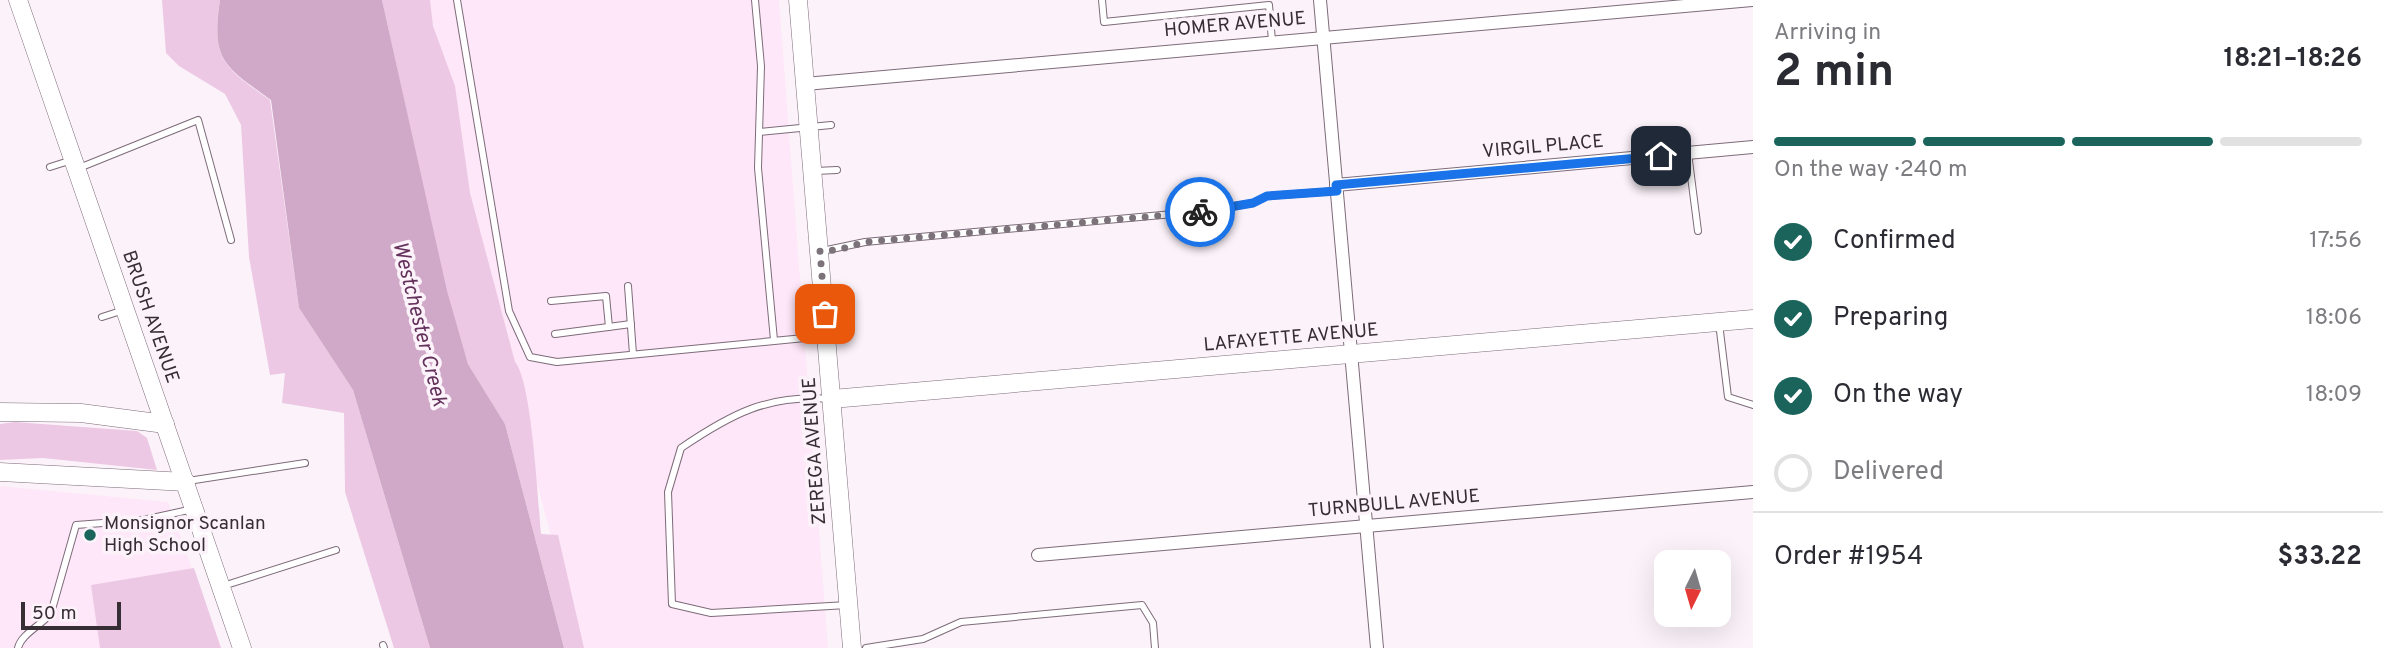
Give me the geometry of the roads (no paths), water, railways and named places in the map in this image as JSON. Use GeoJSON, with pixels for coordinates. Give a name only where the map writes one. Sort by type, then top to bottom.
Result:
{"type":"FeatureCollection","features":[{"type":"Feature","properties":{"kind":"street","name":"BRUSH AVENUE"},"geometry":{"type":"LineString","coordinates":[[18,0],[242,648]]}},
{"type":"Feature","properties":{"kind":"street","name":"ZEREGA AVENUE"},"geometry":{"type":"LineString","coordinates":[[798,0],[852,648]]}},
{"type":"Feature","properties":{"kind":"street"},"geometry":{"type":"LineString","coordinates":[[1320,0],[1377,648]]}},
{"type":"Feature","properties":{"kind":"street","name":"HOMER AVENUE"},"geometry":{"type":"LineString","coordinates":[[805,84],[1698,2],[1752,0]]}},
{"type":"Feature","properties":{"kind":"street","name":"VIRGIL PLACE"},"geometry":{"type":"LineString","coordinates":[[1336,188],[1753,147]]}},
{"type":"Feature","properties":{"kind":"street","name":"LAFAYETTE AVENUE"},"geometry":{"type":"LineString","coordinates":[[832,399],[1753,319]]}},
{"type":"Feature","properties":{"kind":"street"},"geometry":{"type":"LineString","coordinates":[[0,412],[82,413],[165,424]]}},
{"type":"Feature","properties":{"kind":"street"},"geometry":{"type":"LineString","coordinates":[[0,472],[186,482]]}},
{"type":"Feature","properties":{"kind":"street","name":"TURNBULL AVENUE"},"geometry":{"type":"LineString","coordinates":[[1038,555],[1753,492]]}},
{"type":"Feature","properties":{"kind":"lane"},"geometry":{"type":"LineString","coordinates":[[457,0],[509,311],[530,357],[557,362],[827,335]]}},
{"type":"Feature","properties":{"kind":"lane"},"geometry":{"type":"LineString","coordinates":[[755,0],[761,66],[758,169],[774,340]]}},
{"type":"Feature","properties":{"kind":"lane"},"geometry":{"type":"LineString","coordinates":[[1102,0],[1104,22],[1269,5],[1272,41]]}},
{"type":"Feature","properties":{"kind":"lane"},"geometry":{"type":"LineString","coordinates":[[50,167],[75,164],[198,120],[231,240]]}},
{"type":"Feature","properties":{"kind":"lane"},"geometry":{"type":"LineString","coordinates":[[760,132],[831,125]]}},
{"type":"Feature","properties":{"kind":"lane"},"geometry":{"type":"LineString","coordinates":[[1688,153],[1698,231]]}},
{"type":"Feature","properties":{"kind":"lane"},"geometry":{"type":"LineString","coordinates":[[813,172],[837,170]]}},
{"type":"Feature","properties":{"kind":"lane"},"geometry":{"type":"LineString","coordinates":[[820,251],[866,242],[1121,220],[1253,203],[1267,196],[1336,188]]}},
{"type":"Feature","properties":{"kind":"lane"},"geometry":{"type":"LineString","coordinates":[[628,286],[634,354]]}},
{"type":"Feature","properties":{"kind":"lane"},"geometry":{"type":"LineString","coordinates":[[551,301],[606,296],[609,327]]}},
{"type":"Feature","properties":{"kind":"lane"},"geometry":{"type":"LineString","coordinates":[[102,317],[125,309]]}},
{"type":"Feature","properties":{"kind":"lane"},"geometry":{"type":"LineString","coordinates":[[1719,321],[1728,397],[1745,405],[1753,405]]}},
{"type":"Feature","properties":{"kind":"lane"},"geometry":{"type":"LineString","coordinates":[[555,334],[631,324]]}},
{"type":"Feature","properties":{"kind":"lane"},"geometry":{"type":"LineString","coordinates":[[832,399],[788,399],[736,412],[681,448],[668,492],[671,604],[711,612],[848,605]]}},
{"type":"Feature","properties":{"kind":"lane"},"geometry":{"type":"LineString","coordinates":[[186,482],[305,463]]}},
{"type":"Feature","properties":{"kind":"lane"},"geometry":{"type":"LineString","coordinates":[[19,648],[22,638],[43,624],[51,613],[76,525],[143,520],[195,508]]}},
{"type":"Feature","properties":{"kind":"lane"},"geometry":{"type":"LineString","coordinates":[[222,586],[336,550]]}},
{"type":"Feature","properties":{"kind":"lane"},"geometry":{"type":"LineString","coordinates":[[866,648],[923,639],[961,622],[1142,605],[1153,623],[1156,648]]}},
{"type":"Feature","properties":{"kind":"water","name":"Westchester Creek"},"geometry":{"type":"Polygon","coordinates":[[[220,0],[382,0],[447,291],[468,364],[505,424],[564,648],[430,648],[353,390],[299,308],[271,100],[242,79],[225,60],[218,37],[220,0]]]}},
{"type":"Feature","properties":{"kind":"place","name":"Monsignor Scanlan High School"},"geometry":{"type":"Point","coordinates":[90,535]}}]}
